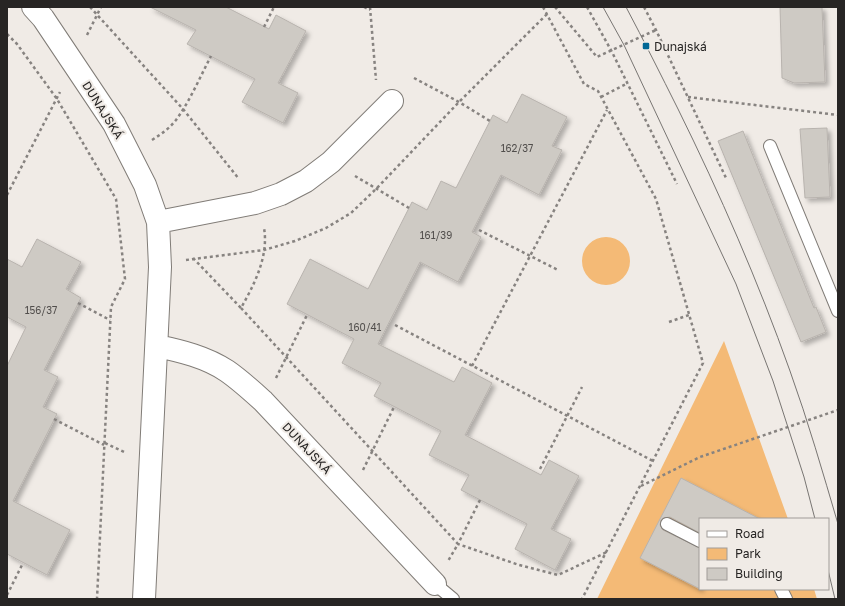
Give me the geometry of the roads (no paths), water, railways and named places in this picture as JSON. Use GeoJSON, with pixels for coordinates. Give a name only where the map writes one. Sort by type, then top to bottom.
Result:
{"type":"FeatureCollection","features":[{"type":"Feature","properties":{"kind":"street","name":"DUNAJSKÁ"},"geometry":{"type":"LineString","coordinates":[[33,7],[114,124],[144,185],[158,222],[160,267],[144,599]]}},
{"type":"Feature","properties":{"kind":"street"},"geometry":{"type":"LineString","coordinates":[[158,222],[255,203],[281,194],[306,181],[331,162],[384,94]]}},
{"type":"Feature","properties":{"kind":"street","name":"DUNAJSKÁ"},"geometry":{"type":"LineString","coordinates":[[157,346],[206,360],[226,370],[244,383],[263,401],[435,584]]}},
{"type":"Feature","properties":{"kind":"lane"},"geometry":{"type":"LineString","coordinates":[[770,146],[838,311]]}},
{"type":"Feature","properties":{"kind":"lane"},"geometry":{"type":"LineString","coordinates":[[667,524],[699,540]]}},
{"type":"Feature","properties":{"kind":"lane"},"geometry":{"type":"LineString","coordinates":[[435,584],[453,599]]}},
{"type":"Feature","properties":{"kind":"tram line"},"geometry":{"type":"LineString","coordinates":[[603,7],[624,45],[736,284],[773,381],[804,477],[815,518]]}},
{"type":"Feature","properties":{"kind":"tram line"},"geometry":{"type":"LineString","coordinates":[[626,7],[694,141],[752,271],[797,390],[838,524]]}},
{"type":"Feature","properties":{"kind":"tram line"},"geometry":{"type":"LineString","coordinates":[[829,574],[835,599]]}},
{"type":"Feature","properties":{"kind":"place","name":"Dunajská"},"geometry":{"type":"Point","coordinates":[646,46]}}]}
